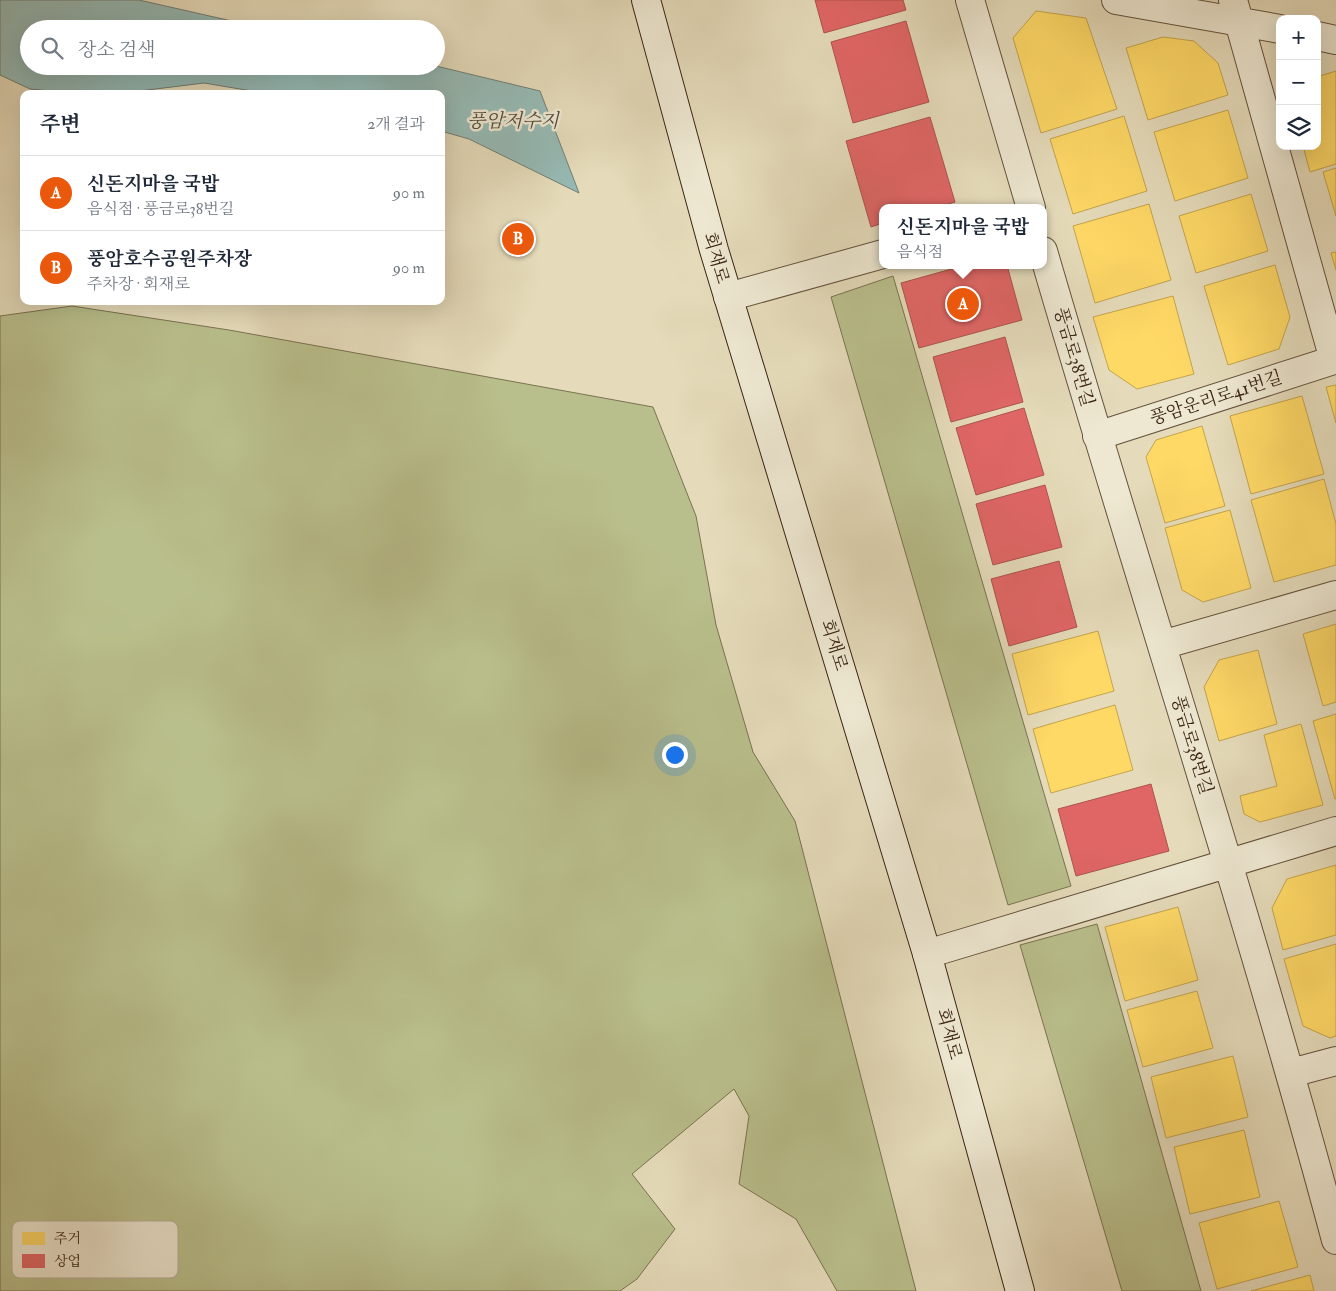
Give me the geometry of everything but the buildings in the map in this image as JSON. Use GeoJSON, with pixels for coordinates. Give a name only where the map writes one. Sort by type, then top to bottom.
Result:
{"type":"FeatureCollection","features":[{"type":"Feature","properties":{"kind":"street","name":"회재로"},"geometry":{"type":"LineString","coordinates":[[646,0],[728,297],[927,954],[1020,1291]]}},
{"type":"Feature","properties":{"kind":"street"},"geometry":{"type":"LineString","coordinates":[[970,0],[1029,204]]}},
{"type":"Feature","properties":{"kind":"street"},"geometry":{"type":"LineString","coordinates":[[1116,0],[1236,11],[1276,27]]}},
{"type":"Feature","properties":{"kind":"street","name":"풍암운리로41번길"},"geometry":{"type":"LineString","coordinates":[[1097,436],[1335,360],[1236,11]]}},
{"type":"Feature","properties":{"kind":"street"},"geometry":{"type":"LineString","coordinates":[[1321,37],[1336,40]]}},
{"type":"Feature","properties":{"kind":"street"},"geometry":{"type":"LineString","coordinates":[[728,297],[879,255]]}},
{"type":"Feature","properties":{"kind":"street","name":"풍금로38번길"},"geometry":{"type":"LineString","coordinates":[[1047,264],[1097,436],[1291,1074],[1336,1240]]}},
{"type":"Feature","properties":{"kind":"street"},"geometry":{"type":"LineString","coordinates":[[1162,645],[1336,595]]}},
{"type":"Feature","properties":{"kind":"street"},"geometry":{"type":"LineString","coordinates":[[927,954],[1336,831]]}},
{"type":"Feature","properties":{"kind":"street"},"geometry":{"type":"LineString","coordinates":[[1291,1074],[1336,1061]]}},
{"type":"Feature","properties":{"kind":"green space"},"geometry":{"type":"Polygon","coordinates":[[[893,276],[1071,886],[1008,905],[831,297],[893,276]]]}},
{"type":"Feature","properties":{"kind":"green space"},"geometry":{"type":"Polygon","coordinates":[[[72,306],[229,330],[653,407],[696,516],[716,625],[753,752],[795,821],[916,1291],[837,1291],[796,1219],[739,1184],[749,1116],[734,1089],[632,1174],[675,1229],[637,1279],[620,1291],[0,1291],[0,316],[72,306]]]}},
{"type":"Feature","properties":{"kind":"green space"},"geometry":{"type":"Polygon","coordinates":[[[1097,924],[1201,1291],[1122,1291],[1020,945],[1097,924]]]}},
{"type":"Feature","properties":{"kind":"water","name":"풍암저수지"},"geometry":{"type":"Polygon","coordinates":[[[0,0],[139,0],[227,20],[20,20],[20,75],[445,75],[445,68],[540,91],[579,193],[469,139],[445,132],[445,90],[246,90],[204,83],[147,90],[40,90],[30,89],[0,75],[0,0]]]}},
{"type":"Feature","properties":{"kind":"place","name":"풍암호수공원주차장"},"geometry":{"type":"Point","coordinates":[518,239]}},
{"type":"Feature","properties":{"kind":"place","name":"신돈지마을 국밥"},"geometry":{"type":"Point","coordinates":[963,304]}}]}
